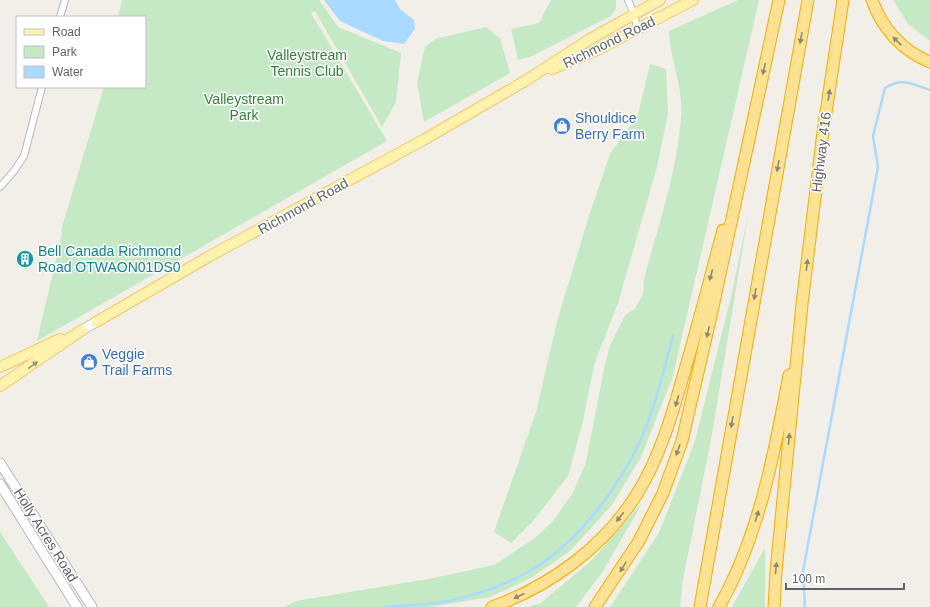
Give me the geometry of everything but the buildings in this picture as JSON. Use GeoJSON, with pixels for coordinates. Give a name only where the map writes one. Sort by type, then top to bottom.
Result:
{"type":"FeatureCollection","features":[{"type":"Feature","properties":{"kind":"highway"},"geometry":{"type":"LineString","coordinates":[[596,607],[639,541],[663,493],[682,441],[710,323],[779,0]]}},
{"type":"Feature","properties":{"kind":"highway"},"geometry":{"type":"LineString","coordinates":[[700,607],[808,0]]}},
{"type":"Feature","properties":{"kind":"highway","name":"Highway 416"},"geometry":{"type":"LineString","coordinates":[[802,304],[823,132],[843,0]]}},
{"type":"Feature","properties":{"kind":"highway"},"geometry":{"type":"LineString","coordinates":[[872,0],[881,20],[892,36],[906,49],[930,62]]}},
{"type":"Feature","properties":{"kind":"highway"},"geometry":{"type":"LineString","coordinates":[[492,607],[537,587],[574,562],[616,522],[643,483],[661,446],[673,415],[753,116]]}},
{"type":"Feature","properties":{"kind":"highway"},"geometry":{"type":"LineString","coordinates":[[719,607],[728,592],[749,542],[763,496],[778,431],[802,304]]}},
{"type":"Feature","properties":{"kind":"highway"},"geometry":{"type":"LineString","coordinates":[[774,607],[776,571],[802,304]]}},
{"type":"Feature","properties":{"kind":"main road","name":"Richmond Road"},"geometry":{"type":"LineString","coordinates":[[0,386],[82,330],[210,256],[425,139],[525,81],[590,39],[660,0]]}},
{"type":"Feature","properties":{"kind":"main road","name":"Richmond Road"},"geometry":{"type":"LineString","coordinates":[[525,81],[597,50],[693,0]]}},
{"type":"Feature","properties":{"kind":"main road","name":"Richmond Road"},"geometry":{"type":"LineString","coordinates":[[0,367],[82,330]]}},
{"type":"Feature","properties":{"kind":"main road","name":"Holly Acres Road"},"geometry":{"type":"LineString","coordinates":[[0,463],[92,607]]}},
{"type":"Feature","properties":{"kind":"main road","name":"Holly Acres Road"},"geometry":{"type":"LineString","coordinates":[[0,484],[78,607]]}},
{"type":"Feature","properties":{"kind":"street"},"geometry":{"type":"LineString","coordinates":[[60,16],[65,0]]}},
{"type":"Feature","properties":{"kind":"street"},"geometry":{"type":"LineString","coordinates":[[628,0],[634,14],[637,28]]}},
{"type":"Feature","properties":{"kind":"street"},"geometry":{"type":"LineString","coordinates":[[0,187],[14,171],[24,156],[42,88]]}},
{"type":"Feature","properties":{"kind":"green space","name":"Valleystream Park"},"geometry":{"type":"Polygon","coordinates":[[[122,0],[319,0],[338,27],[401,53],[396,102],[382,127],[315,11],[311,13],[387,141],[37,341],[61,238],[62,227],[104,88],[146,88],[146,16],[118,16],[122,0]]]}},
{"type":"Feature","properties":{"kind":"green space"},"geometry":{"type":"Polygon","coordinates":[[[551,0],[616,0],[616,9],[611,16],[532,56],[518,60],[511,29],[539,23],[551,0]]]}},
{"type":"Feature","properties":{"kind":"green space"},"geometry":{"type":"Polygon","coordinates":[[[738,0],[759,0],[673,376],[641,457],[612,505],[570,551],[531,578],[490,597],[430,607],[284,607],[296,601],[434,578],[494,565],[535,538],[552,522],[573,493],[586,462],[609,348],[625,315],[635,309],[643,294],[644,279],[676,159],[681,118],[681,96],[669,31],[738,0]]]}},
{"type":"Feature","properties":{"kind":"green space"},"geometry":{"type":"Polygon","coordinates":[[[893,0],[930,0],[930,41],[908,24],[893,0]]]}},
{"type":"Feature","properties":{"kind":"green space"},"geometry":{"type":"Polygon","coordinates":[[[486,27],[500,38],[510,73],[424,122],[417,82],[425,47],[435,39],[486,27]]]}},
{"type":"Feature","properties":{"kind":"green space"},"geometry":{"type":"Polygon","coordinates":[[[650,64],[666,69],[668,113],[657,167],[618,303],[594,365],[583,421],[568,476],[533,521],[511,543],[494,532],[536,412],[558,318],[590,213],[610,154],[638,115],[650,64]]]}},
{"type":"Feature","properties":{"kind":"green space"},"geometry":{"type":"Polygon","coordinates":[[[748,216],[711,440],[683,579],[680,607],[610,607],[659,533],[695,441],[731,297],[748,216]]]}},
{"type":"Feature","properties":{"kind":"green space"},"geometry":{"type":"Polygon","coordinates":[[[643,502],[603,571],[576,607],[529,607],[541,603],[592,560],[643,502]]]}},
{"type":"Feature","properties":{"kind":"green space"},"geometry":{"type":"Polygon","coordinates":[[[0,532],[49,607],[0,607],[0,532]]]}},
{"type":"Feature","properties":{"kind":"green space"},"geometry":{"type":"Polygon","coordinates":[[[765,548],[765,607],[732,607],[765,548]]]}},
{"type":"Feature","properties":{"kind":"water"},"geometry":{"type":"Polygon","coordinates":[[[324,0],[395,0],[400,9],[414,20],[415,29],[404,44],[383,41],[340,21],[324,0]]]}},
{"type":"Feature","properties":{"kind":"waterway"},"geometry":{"type":"LineString","coordinates":[[805,607],[803,571],[878,167],[873,136],[885,88],[902,82],[930,90]]}},
{"type":"Feature","properties":{"kind":"waterway"},"geometry":{"type":"LineString","coordinates":[[385,607],[425,604],[470,596],[492,588],[533,569],[551,557],[568,542],[599,508],[625,470],[635,451],[653,408],[673,336]]}},
{"type":"Feature","properties":{"kind":"place","name":"Shouldice Berry Farm"},"geometry":{"type":"Point","coordinates":[562,126]}},
{"type":"Feature","properties":{"kind":"place","name":"Bell Canada Richmond Road OTWAON01DS0"},"geometry":{"type":"Point","coordinates":[25,259]}},
{"type":"Feature","properties":{"kind":"place","name":"Veggie Trail Farms"},"geometry":{"type":"Point","coordinates":[89,362]}},
{"type":"Feature","properties":{"kind":"park label","name":"Valleystream Tennis Club"},"geometry":{"type":"Point","coordinates":[307,64]}}]}
